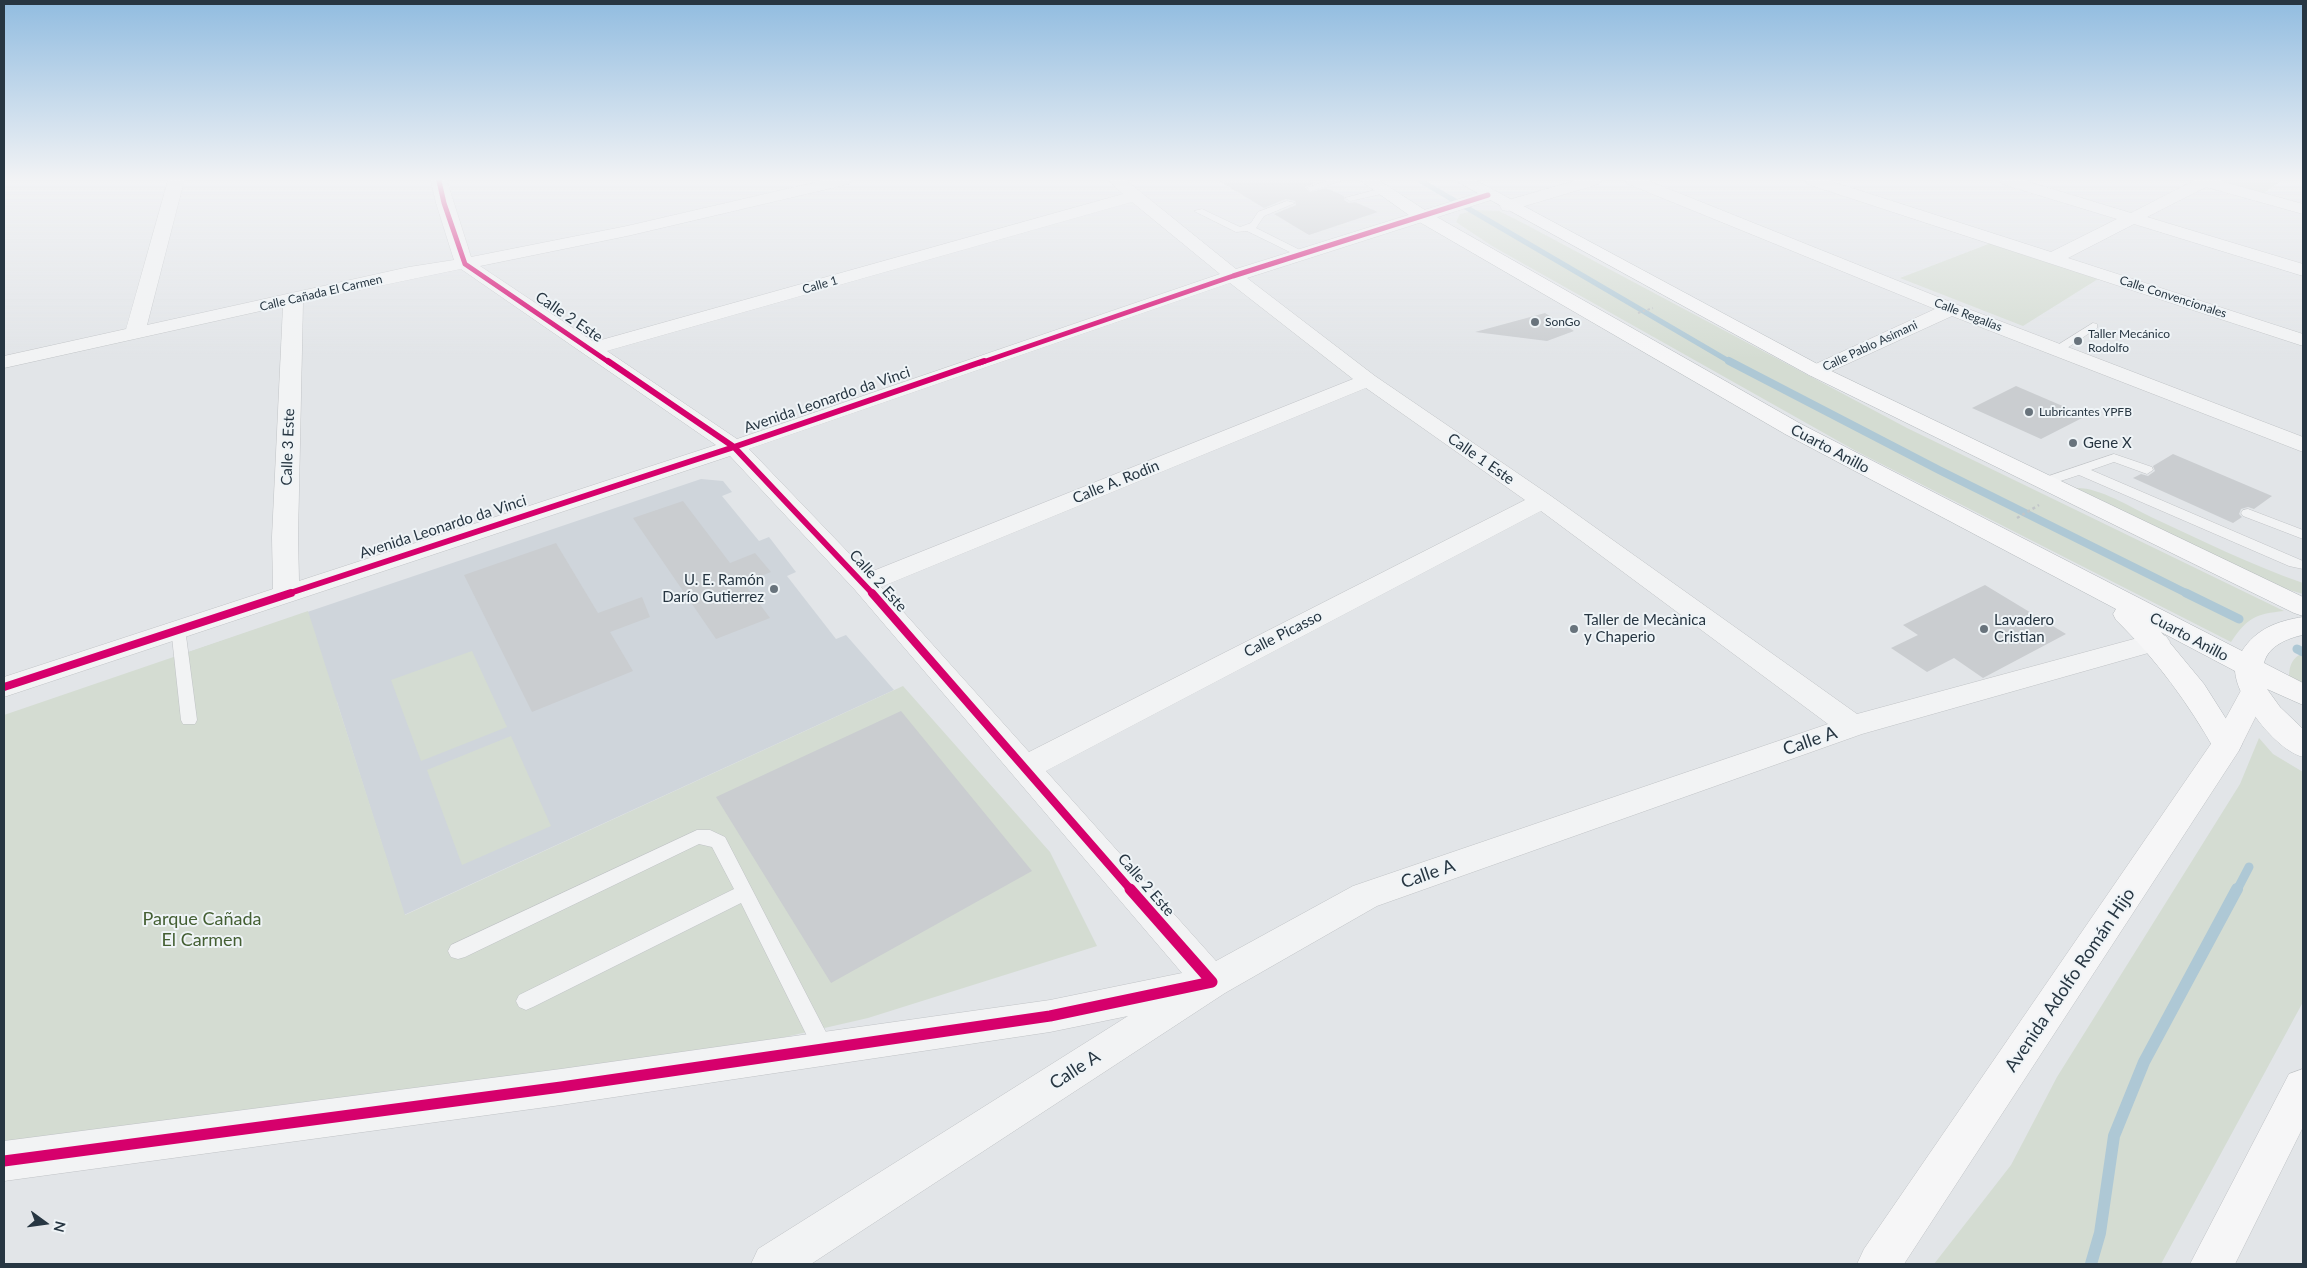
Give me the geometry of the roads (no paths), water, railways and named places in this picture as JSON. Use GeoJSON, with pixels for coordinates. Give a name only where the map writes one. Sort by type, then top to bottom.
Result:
{"type":"FeatureCollection","features":[{"type":"Feature","properties":{"kind":"main road","name":"Cuarto Anillo"},"geometry":{"type":"LineString","coordinates":[[1479,240],[1793,429],[2092,586],[2251,680],[2303,695]]}},
{"type":"Feature","properties":{"kind":"main road"},"geometry":{"type":"LineString","coordinates":[[1572,240],[1816,371],[2303,607]]}},
{"type":"Feature","properties":{"kind":"main road"},"geometry":{"type":"LineString","coordinates":[[2092,586],[2156,642],[2174,662],[2208,708],[2227,744]]}},
{"type":"Feature","properties":{"kind":"main road","name":"Avenida Adolfo Román Hijo"},"geometry":{"type":"LineString","coordinates":[[1879,1264],[2227,744],[2251,680],[2255,650],[2269,635],[2303,626]]}},
{"type":"Feature","properties":{"kind":"main road"},"geometry":{"type":"LineString","coordinates":[[2251,680],[2274,720],[2303,746]]}},
{"type":"Feature","properties":{"kind":"main road"},"geometry":{"type":"LineString","coordinates":[[2212,1264],[2303,1087]]}},
{"type":"Feature","properties":{"kind":"street"},"geometry":{"type":"LineString","coordinates":[[135,332],[160,240]]}},
{"type":"Feature","properties":{"kind":"street"},"geometry":{"type":"LineString","coordinates":[[457,240],[465,264]]}},
{"type":"Feature","properties":{"kind":"street","name":"Calle Cañada El Carmen"},"geometry":{"type":"LineString","coordinates":[[8,361],[135,332],[293,300],[409,273],[465,264],[579,240]]}},
{"type":"Feature","properties":{"kind":"street","name":"Calle 1"},"geometry":{"type":"LineString","coordinates":[[592,349],[955,240]]}},
{"type":"Feature","properties":{"kind":"street","name":"Calle 1 Este"},"geometry":{"type":"LineString","coordinates":[[1189,240],[1368,380],[1542,501],[1814,700],[1853,726]]}},
{"type":"Feature","properties":{"kind":"street","name":"Avenida Leonardo da Vinci"},"geometry":{"type":"LineString","coordinates":[[4,686],[734,447],[1233,276],[1345,240]]}},
{"type":"Feature","properties":{"kind":"street","name":"Calle Regalías"},"geometry":{"type":"LineString","coordinates":[[1781,240],[2303,445]]}},
{"type":"Feature","properties":{"kind":"street","name":"Calle Convencionales"},"geometry":{"type":"LineString","coordinates":[[1998,240],[2303,340]]}},
{"type":"Feature","properties":{"kind":"street"},"geometry":{"type":"LineString","coordinates":[[2054,258],[2090,240]]}},
{"type":"Feature","properties":{"kind":"street"},"geometry":{"type":"LineString","coordinates":[[2203,240],[2303,270]]}},
{"type":"Feature","properties":{"kind":"street","name":"Calle 2 Este"},"geometry":{"type":"LineString","coordinates":[[465,264],[734,447],[864,584],[1212,982]]}},
{"type":"Feature","properties":{"kind":"street","name":"Calle 3 Este"},"geometry":{"type":"LineString","coordinates":[[286,593],[285,537],[293,300]]}},
{"type":"Feature","properties":{"kind":"street","name":"Calle Pablo Asimani"},"geometry":{"type":"LineString","coordinates":[[1816,371],[1950,308]]}},
{"type":"Feature","properties":{"kind":"street"},"geometry":{"type":"LineString","coordinates":[[4,380],[8,361]]}},
{"type":"Feature","properties":{"kind":"street","name":"Calle A. Rodin"},"geometry":{"type":"LineString","coordinates":[[864,584],[1368,380]]}},
{"type":"Feature","properties":{"kind":"street","name":"Calle Picasso"},"geometry":{"type":"LineString","coordinates":[[1025,768],[1542,501]]}},
{"type":"Feature","properties":{"kind":"street","name":"Calle A"},"geometry":{"type":"LineString","coordinates":[[772,1264],[1212,982],[1365,896],[1853,726],[2156,642]]}},
{"type":"Feature","properties":{"kind":"street"},"geometry":{"type":"LineString","coordinates":[[4,1161],[561,1087],[1050,1016],[1212,982]]}},
{"type":"Feature","properties":{"kind":"lane"},"geometry":{"type":"LineString","coordinates":[[1274,240],[1302,254]]}},
{"type":"Feature","properties":{"kind":"lane"},"geometry":{"type":"LineString","coordinates":[[2057,350],[2093,326]]}},
{"type":"Feature","properties":{"kind":"lane"},"geometry":{"type":"LineString","coordinates":[[2045,482],[2114,458],[2147,470]]}},
{"type":"Feature","properties":{"kind":"lane"},"geometry":{"type":"LineString","coordinates":[[2079,470],[2294,564],[2303,565]]}},
{"type":"Feature","properties":{"kind":"lane"},"geometry":{"type":"LineString","coordinates":[[2248,513],[2303,535]]}},
{"type":"Feature","properties":{"kind":"lane"},"geometry":{"type":"LineString","coordinates":[[178,628],[189,720]]}},
{"type":"Feature","properties":{"kind":"lane"},"geometry":{"type":"LineString","coordinates":[[458,951],[697,837],[710,837],[719,842],[746,892],[824,1049]]}},
{"type":"Feature","properties":{"kind":"lane"},"geometry":{"type":"LineString","coordinates":[[526,1001],[746,892]]}},
{"type":"Feature","properties":{"kind":"waterway"},"geometry":{"type":"LineString","coordinates":[[1522,240],[1732,363]]}},
{"type":"Feature","properties":{"kind":"waterway"},"geometry":{"type":"LineString","coordinates":[[1729,361],[1939,470],[2188,594]]}},
{"type":"Feature","properties":{"kind":"waterway"},"geometry":{"type":"LineString","coordinates":[[2186,593],[2239,619]]}},
{"type":"Feature","properties":{"kind":"waterway"},"geometry":{"type":"LineString","coordinates":[[2297,649],[2303,652]]}},
{"type":"Feature","properties":{"kind":"waterway"},"geometry":{"type":"LineString","coordinates":[[2237,890],[2249,867]]}},
{"type":"Feature","properties":{"kind":"waterway"},"geometry":{"type":"LineString","coordinates":[[2091,1264],[2100,1233],[2114,1136],[2144,1062],[2237,889]]}},
{"type":"Feature","properties":{"kind":"place","name":"SonGo"},"geometry":{"type":"Point","coordinates":[1535,322]}},
{"type":"Feature","properties":{"kind":"place","name":"Taller Mecánico Rodolfo"},"geometry":{"type":"Point","coordinates":[2078,341]}},
{"type":"Feature","properties":{"kind":"place","name":"Lubricantes YPFB"},"geometry":{"type":"Point","coordinates":[2029,412]}},
{"type":"Feature","properties":{"kind":"place","name":"Gene X"},"geometry":{"type":"Point","coordinates":[2073,443]}},
{"type":"Feature","properties":{"kind":"place","name":"U. E. Ramón Darío Gutierrez"},"geometry":{"type":"Point","coordinates":[774,589]}},
{"type":"Feature","properties":{"kind":"place","name":"Taller de Mecànica y Chaperio"},"geometry":{"type":"Point","coordinates":[1574,629]}},
{"type":"Feature","properties":{"kind":"place","name":"Lavadero Cristian"},"geometry":{"type":"Point","coordinates":[1984,629]}},
{"type":"Feature","properties":{"kind":"park label","name":"Parque Cañada El Carmen"},"geometry":{"type":"Point","coordinates":[202,930]}}]}
